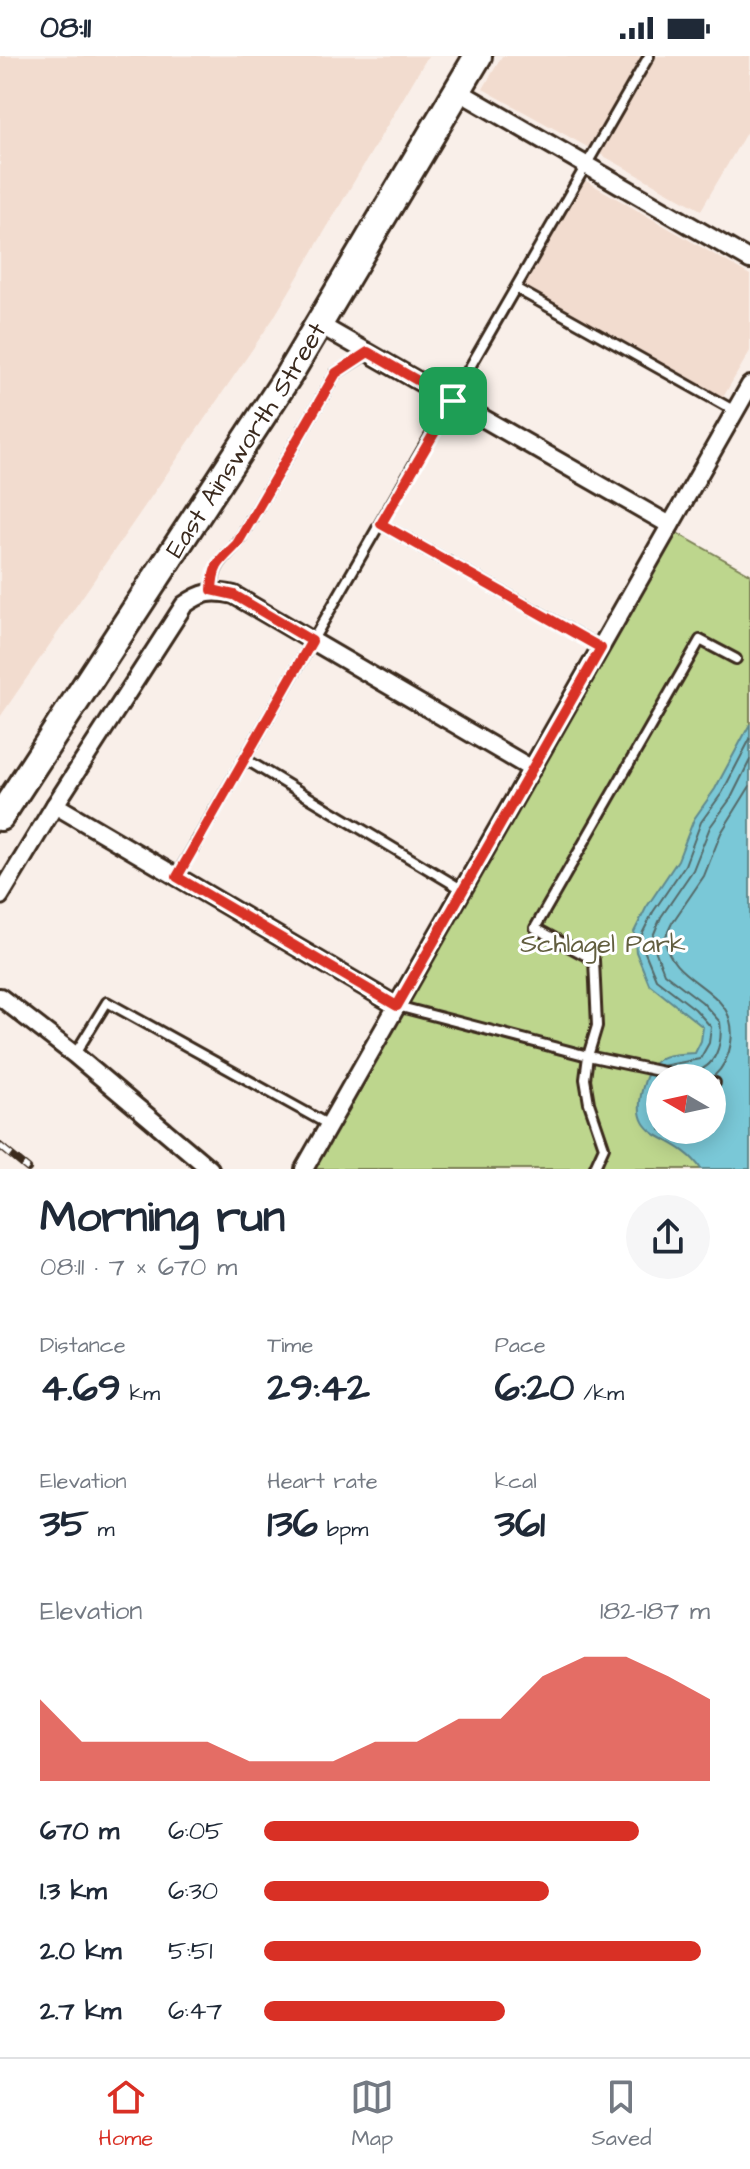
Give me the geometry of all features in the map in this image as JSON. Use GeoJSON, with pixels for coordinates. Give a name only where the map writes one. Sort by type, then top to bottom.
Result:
{"type":"FeatureCollection","features":[{"type":"Feature","properties":{"kind":"main road","name":"East Ainsworth Street"},"geometry":{"type":"LineString","coordinates":[[0,817],[320,325],[478,56]]}},
{"type":"Feature","properties":{"kind":"street"},"geometry":{"type":"LineString","coordinates":[[458,91],[750,260]]}},
{"type":"Feature","properties":{"kind":"street"},"geometry":{"type":"LineString","coordinates":[[320,325],[670,525]]}},
{"type":"Feature","properties":{"kind":"street"},"geometry":{"type":"LineString","coordinates":[[304,1169],[750,385]]}},
{"type":"Feature","properties":{"kind":"street"},"geometry":{"type":"LineString","coordinates":[[0,896],[184,605],[198,594],[212,590],[234,595],[532,769]]}},
{"type":"Feature","properties":{"kind":"street"},"geometry":{"type":"LineString","coordinates":[[55,805],[397,1006]]}},
{"type":"Feature","properties":{"kind":"street"},"geometry":{"type":"LineString","coordinates":[[0,997],[75,1055],[210,1169]]}},
{"type":"Feature","properties":{"kind":"lane"},"geometry":{"type":"LineString","coordinates":[[177,877],[649,56]]}},
{"type":"Feature","properties":{"kind":"lane"},"geometry":{"type":"LineString","coordinates":[[517,289],[735,411]]}},
{"type":"Feature","properties":{"kind":"lane"},"geometry":{"type":"LineString","coordinates":[[212,590],[212,573],[217,563],[237,544],[336,373],[368,352]]}},
{"type":"Feature","properties":{"kind":"lane"},"geometry":{"type":"LineString","coordinates":[[381,524],[601,648]]}},
{"type":"Feature","properties":{"kind":"lane"},"geometry":{"type":"LineString","coordinates":[[594,1169],[604,1147],[589,1103],[585,1079],[597,1026],[594,960],[535,928],[700,640],[736,659]]}},
{"type":"Feature","properties":{"kind":"lane"},"geometry":{"type":"LineString","coordinates":[[245,759],[463,890]]}},
{"type":"Feature","properties":{"kind":"lane"},"geometry":{"type":"LineString","coordinates":[[75,1055],[107,1002],[329,1126]]}},
{"type":"Feature","properties":{"kind":"lane"},"geometry":{"type":"LineString","coordinates":[[397,1006],[646,1068]]}},
{"type":"Feature","properties":{"kind":"shaded area"},"geometry":{"type":"Polygon","coordinates":[[[0,56],[428,56],[273,319],[0,717],[0,56]]]}},
{"type":"Feature","properties":{"kind":"shaded area"},"geometry":{"type":"Polygon","coordinates":[[[502,56],[750,56],[750,126],[701,210],[483,89],[502,56]]]}},
{"type":"Feature","properties":{"kind":"shaded area"},"geometry":{"type":"Polygon","coordinates":[[[581,178],[750,275],[750,351],[722,399],[520,285],[581,178]]]}},
{"type":"Feature","properties":{"kind":"green space","name":"Schlagel Park"},"geometry":{"type":"Polygon","coordinates":[[[670,525],[677,533],[750,574],[750,1169],[304,1169],[670,525]]]}},
{"type":"Feature","properties":{"kind":"water"},"geometry":{"type":"Polygon","coordinates":[[[750,724],[750,1169],[701,1169],[690,1156],[673,1144],[726,1144],[726,1064],[653,1064],[664,1057],[695,1053],[701,1041],[703,1027],[649,984],[636,952],[634,932],[678,860],[694,819],[715,789],[750,724]]]}},
{"type":"Feature","properties":{"kind":"water"},"geometry":{"type":"Polygon","coordinates":[[[646,1078],[646,1126],[641,1116],[640,1101],[646,1078]]]}},
{"type":"Feature","properties":{"kind":"railway"},"geometry":{"type":"LineString","coordinates":[[0,1146],[28,1169]]}},
{"type":"Feature","properties":{"kind":"route"},"geometry":{"type":"LineString","coordinates":[[368,352],[453,401],[381,524],[601,648],[397,1006],[177,877],[312,641],[234,595],[212,590],[212,573],[217,563],[237,544],[336,373],[344,366],[368,352]]}}]}
